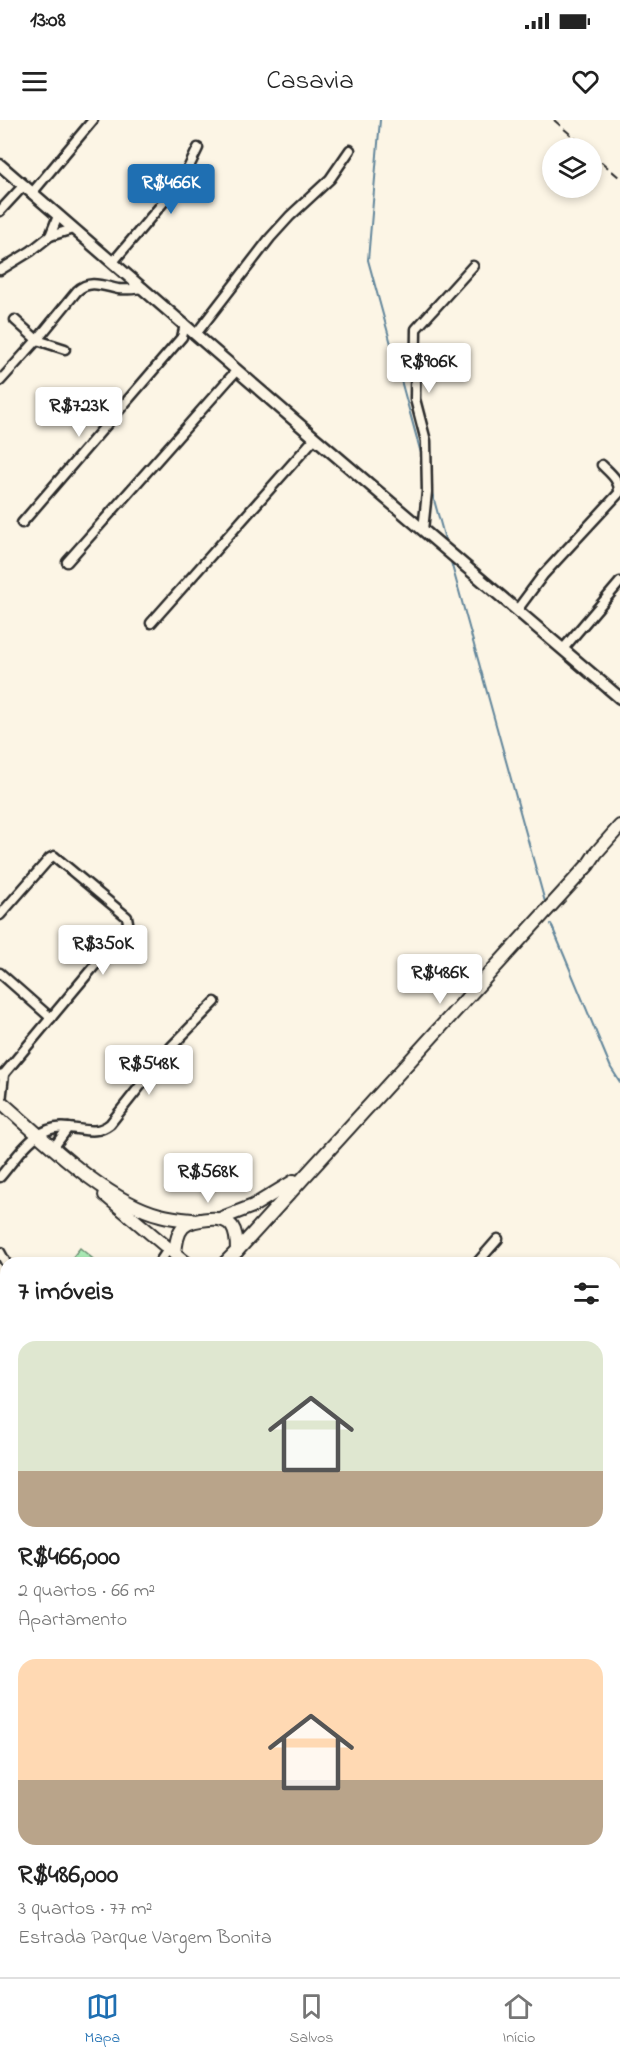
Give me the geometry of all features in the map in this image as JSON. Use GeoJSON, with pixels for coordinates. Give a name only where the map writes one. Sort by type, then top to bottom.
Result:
{"type":"FeatureCollection","features":[{"type":"Feature","properties":{"kind":"main road"},"geometry":{"type":"LineString","coordinates":[[232,1257],[588,865],[620,826]]}},
{"type":"Feature","properties":{"kind":"main road"},"geometry":{"type":"LineString","coordinates":[[588,865],[620,840]]}},
{"type":"Feature","properties":{"kind":"main road"},"geometry":{"type":"LineString","coordinates":[[0,1101],[6,1112],[54,1147],[111,1201],[179,1257]]}},
{"type":"Feature","properties":{"kind":"main road"},"geometry":{"type":"LineString","coordinates":[[76,1167],[129,1203],[160,1215],[192,1220],[222,1218],[253,1206],[287,1187],[315,1166]]}},
{"type":"Feature","properties":{"kind":"main road"},"geometry":{"type":"LineString","coordinates":[[222,1218],[235,1230],[237,1251]]}},
{"type":"Feature","properties":{"kind":"main road"},"geometry":{"type":"LineString","coordinates":[[172,1251],[184,1225],[192,1220]]}},
{"type":"Feature","properties":{"kind":"street"},"geometry":{"type":"LineString","coordinates":[[0,211],[28,189],[93,120]]}},
{"type":"Feature","properties":{"kind":"street"},"geometry":{"type":"LineString","coordinates":[[113,262],[178,185],[198,148]]}},
{"type":"Feature","properties":{"kind":"street"},"geometry":{"type":"LineString","coordinates":[[182,337],[197,334],[270,238],[330,179],[350,150]]}},
{"type":"Feature","properties":{"kind":"street"},"geometry":{"type":"LineString","coordinates":[[0,165],[620,698]]}},
{"type":"Feature","properties":{"kind":"street"},"geometry":{"type":"LineString","coordinates":[[50,236],[58,216]]}},
{"type":"Feature","properties":{"kind":"street"},"geometry":{"type":"LineString","coordinates":[[0,270],[31,252],[50,236],[73,229]]}},
{"type":"Feature","properties":{"kind":"street"},"geometry":{"type":"LineString","coordinates":[[423,530],[427,492],[426,441],[415,399],[416,329],[473,266]]}},
{"type":"Feature","properties":{"kind":"street"},"geometry":{"type":"LineString","coordinates":[[0,381],[77,291],[84,286],[96,284],[118,289],[143,288]]}},
{"type":"Feature","properties":{"kind":"street"},"geometry":{"type":"LineString","coordinates":[[15,320],[37,340],[65,349]]}},
{"type":"Feature","properties":{"kind":"street"},"geometry":{"type":"LineString","coordinates":[[22,523],[182,337],[185,325]]}},
{"type":"Feature","properties":{"kind":"street"},"geometry":{"type":"LineString","coordinates":[[67,562],[237,370]]}},
{"type":"Feature","properties":{"kind":"street"},"geometry":{"type":"LineString","coordinates":[[151,624],[315,438]]}},
{"type":"Feature","properties":{"kind":"street"},"geometry":{"type":"LineString","coordinates":[[517,610],[549,568],[619,492],[620,485],[617,480],[602,465]]}},
{"type":"Feature","properties":{"kind":"street"},"geometry":{"type":"LineString","coordinates":[[563,649],[620,582]]}},
{"type":"Feature","properties":{"kind":"street"},"geometry":{"type":"LineString","coordinates":[[0,915],[54,856],[128,920],[126,928],[2,1074],[0,1101]]}},
{"type":"Feature","properties":{"kind":"street"},"geometry":{"type":"LineString","coordinates":[[0,973],[51,1018]]}},
{"type":"Feature","properties":{"kind":"street"},"geometry":{"type":"LineString","coordinates":[[0,1177],[38,1134],[49,1129],[103,1130],[171,1047],[215,1002]]}},
{"type":"Feature","properties":{"kind":"street"},"geometry":{"type":"LineString","coordinates":[[54,1147],[68,1128]]}},
{"type":"Feature","properties":{"kind":"street"},"geometry":{"type":"LineString","coordinates":[[482,1257],[498,1239]]}},
{"type":"Feature","properties":{"kind":"street"},"geometry":{"type":"LineString","coordinates":[[166,1257],[172,1251]]}},
{"type":"Feature","properties":{"kind":"green space"},"geometry":{"type":"Polygon","coordinates":[[[80,1248],[91,1257],[73,1257],[80,1248]]]}},
{"type":"Feature","properties":{"kind":"waterway"},"geometry":{"type":"LineString","coordinates":[[380,120],[368,260],[422,457]]}},
{"type":"Feature","properties":{"kind":"waterway"},"geometry":{"type":"LineString","coordinates":[[431,489],[446,543]]}},
{"type":"Feature","properties":{"kind":"waterway"},"geometry":{"type":"LineString","coordinates":[[451,562],[545,902]]}},
{"type":"Feature","properties":{"kind":"waterway"},"geometry":{"type":"LineString","coordinates":[[551,924],[611,1068],[620,1082]]}},
{"type":"Feature","properties":{"kind":"railway"},"geometry":{"type":"LineString","coordinates":[[554,120],[575,138]]}},
{"type":"Feature","properties":{"kind":"railway"},"geometry":{"type":"LineString","coordinates":[[602,162],[620,178]]}}]}
